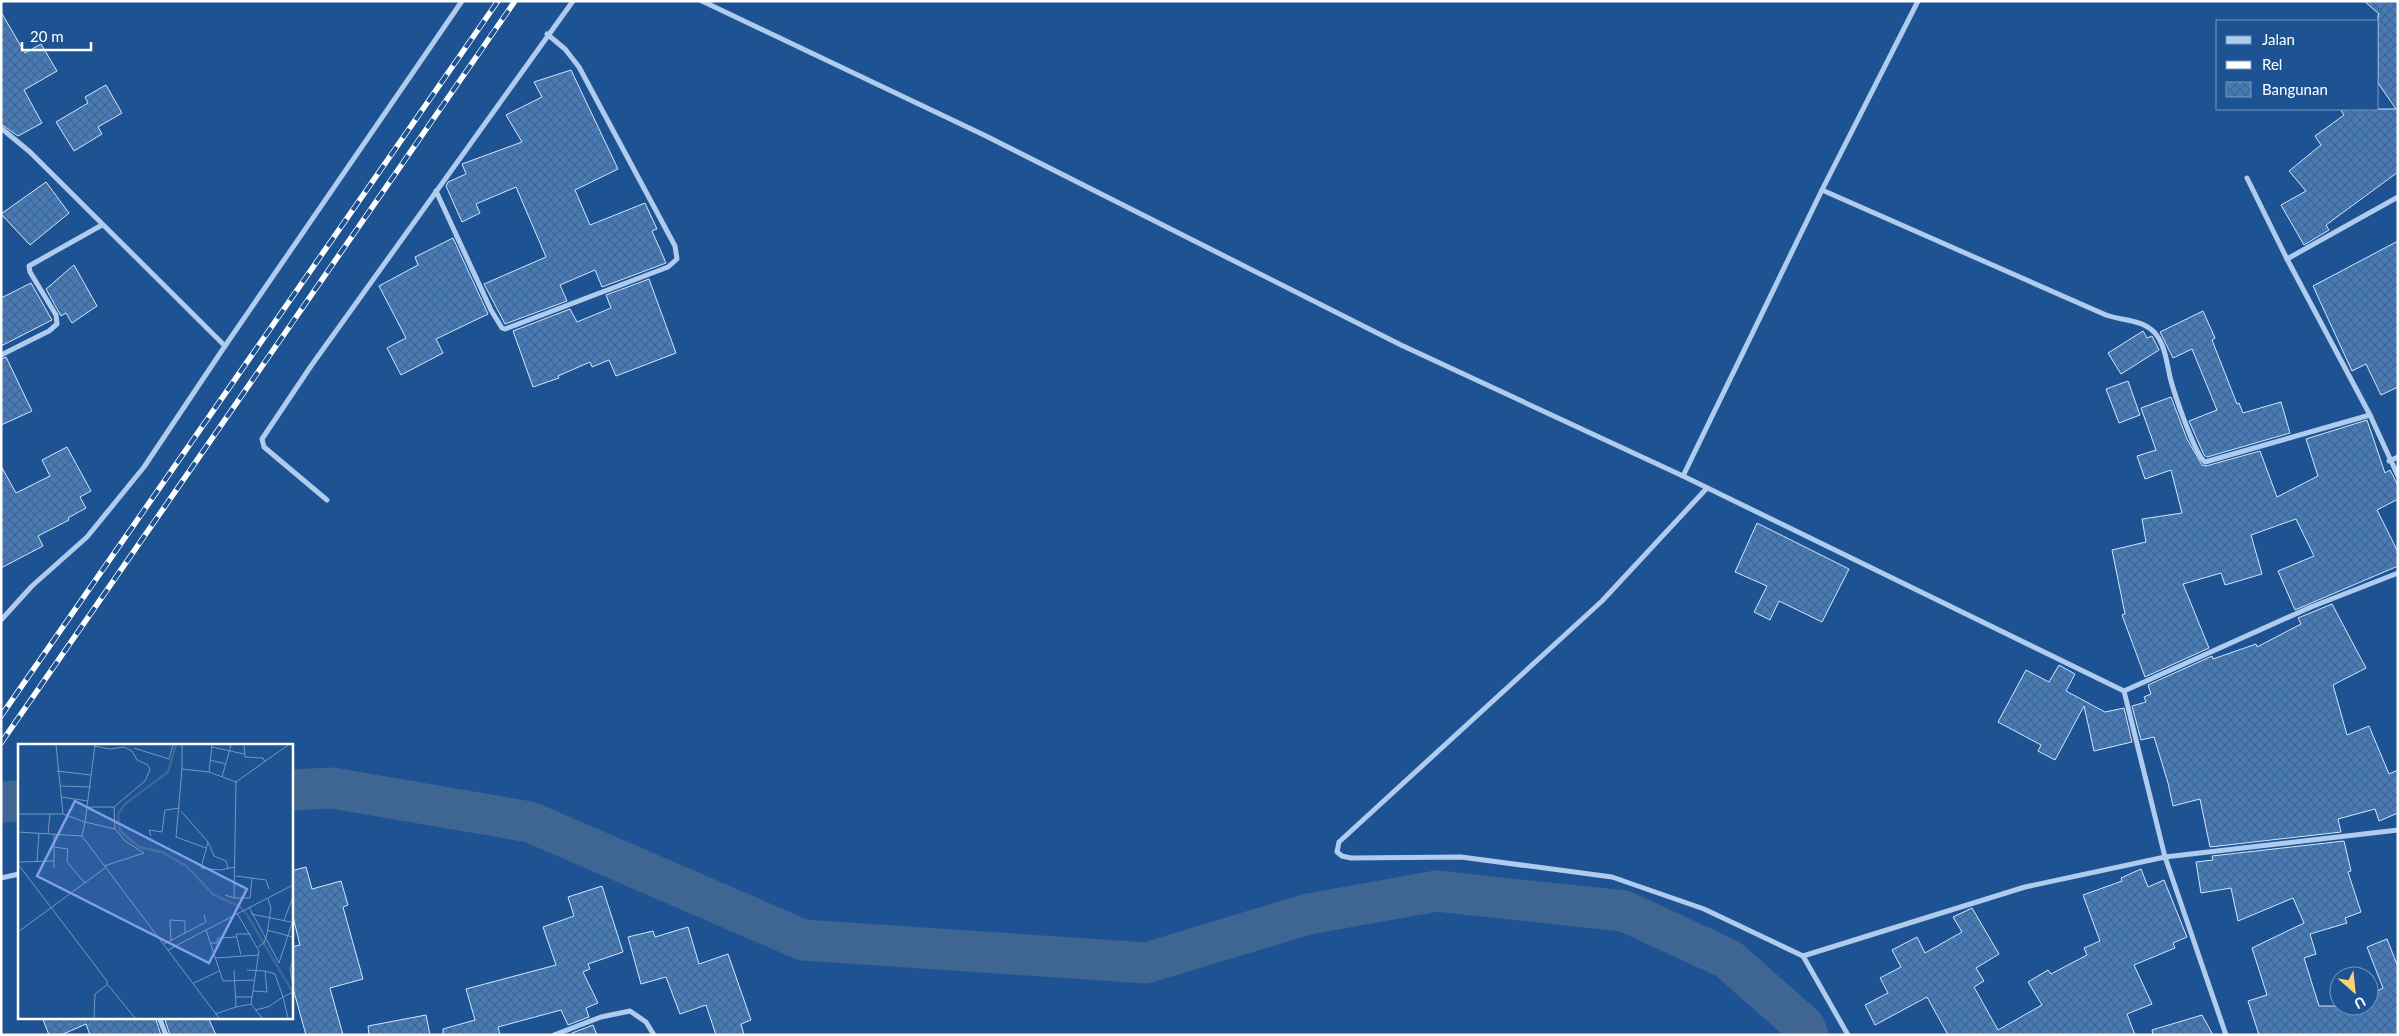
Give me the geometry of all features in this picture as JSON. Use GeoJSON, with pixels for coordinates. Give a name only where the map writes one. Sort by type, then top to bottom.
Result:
{"type":"FeatureCollection","features":[{"type":"Feature","properties":{"kind":"street"},"geometry":{"type":"LineString","coordinates":[[1,620],[32,586],[93,530],[144,467],[462,1]]}},
{"type":"Feature","properties":{"kind":"street"},"geometry":{"type":"LineString","coordinates":[[327,500],[264,447],[262,439],[311,366],[547,34],[573,1]]}},
{"type":"Feature","properties":{"kind":"street"},"geometry":{"type":"LineString","coordinates":[[702,1],[986,136],[1402,345],[1683,476],[2124,690],[2311,607],[2398,573]]}},
{"type":"Feature","properties":{"kind":"street"},"geometry":{"type":"LineString","coordinates":[[1683,476],[1822,190],[1918,1]]}},
{"type":"Feature","properties":{"kind":"street"},"geometry":{"type":"LineString","coordinates":[[436,191],[491,310],[502,328],[505,329],[668,267],[677,260],[675,246],[579,67],[565,49],[547,34]]}},
{"type":"Feature","properties":{"kind":"street"},"geometry":{"type":"LineString","coordinates":[[1,128],[30,152],[225,346]]}},
{"type":"Feature","properties":{"kind":"street"},"geometry":{"type":"LineString","coordinates":[[2247,178],[2287,260],[2370,415],[2398,476]]}},
{"type":"Feature","properties":{"kind":"street"},"geometry":{"type":"LineString","coordinates":[[1822,190],[2106,315],[2140,322],[2155,334],[2164,349],[2172,384],[2191,438],[2199,455],[2205,462],[2370,415]]}},
{"type":"Feature","properties":{"kind":"street"},"geometry":{"type":"LineString","coordinates":[[2287,260],[2398,197]]}},
{"type":"Feature","properties":{"kind":"street"},"geometry":{"type":"LineString","coordinates":[[1,355],[49,331],[57,324],[56,315],[30,272],[29,266],[102,225]]}},
{"type":"Feature","properties":{"kind":"street"},"geometry":{"type":"LineString","coordinates":[[2390,461],[2398,457]]}},
{"type":"Feature","properties":{"kind":"street"},"geometry":{"type":"LineString","coordinates":[[1707,488],[1602,601],[1339,842],[1337,852],[1342,856],[1351,858],[1461,857],[1612,877],[1704,909],[1803,956],[1848,1035]]}},
{"type":"Feature","properties":{"kind":"street"},"geometry":{"type":"LineString","coordinates":[[2124,690],[2165,857],[2226,1035]]}},
{"type":"Feature","properties":{"kind":"street"},"geometry":{"type":"LineString","coordinates":[[1803,956],[2025,887],[2165,857],[2398,830]]}},
{"type":"Feature","properties":{"kind":"street"},"geometry":{"type":"LineString","coordinates":[[1,878],[18,874]]}},
{"type":"Feature","properties":{"kind":"street"},"geometry":{"type":"LineString","coordinates":[[554,1035],[601,1017],[630,1011],[646,1022],[654,1035]]}},
{"type":"Feature","properties":{"kind":"street"},"geometry":{"type":"LineString","coordinates":[[159,1018],[166,1035]]}},
{"type":"Feature","properties":{"kind":"building"},"geometry":{"type":"Polygon","coordinates":[[[2364,1],[2398,1],[2398,172],[2326,225],[2329,230],[2304,245],[2281,205],[2306,191],[2289,171],[2321,145],[2315,136],[2344,115],[2341,110],[2396,109],[2379,84],[2379,14],[2364,1]]]}},
{"type":"Feature","properties":{"kind":"building"},"geometry":{"type":"Polygon","coordinates":[[[1,12],[25,53],[41,44],[57,71],[24,90],[42,123],[18,136],[1,124],[1,12]]]}},
{"type":"Feature","properties":{"kind":"building"},"geometry":{"type":"Polygon","coordinates":[[[571,70],[618,169],[575,190],[590,225],[645,203],[657,229],[652,231],[666,263],[602,287],[595,270],[560,285],[567,301],[505,324],[484,284],[546,257],[516,187],[476,204],[480,213],[462,222],[446,186],[448,182],[466,174],[462,164],[522,142],[506,115],[542,97],[534,82],[571,70]]]}},
{"type":"Feature","properties":{"kind":"building"},"geometry":{"type":"Polygon","coordinates":[[[106,85],[122,113],[98,127],[102,134],[74,151],[56,122],[88,103],[85,97],[106,85]]]}},
{"type":"Feature","properties":{"kind":"building"},"geometry":{"type":"Polygon","coordinates":[[[46,182],[69,213],[30,245],[1,214],[46,182]]]}},
{"type":"Feature","properties":{"kind":"building"},"geometry":{"type":"Polygon","coordinates":[[[453,238],[488,314],[436,339],[443,353],[401,375],[387,348],[406,338],[379,286],[418,265],[415,257],[453,238]]]}},
{"type":"Feature","properties":{"kind":"building"},"geometry":{"type":"Polygon","coordinates":[[[2398,241],[2398,387],[2381,395],[2366,364],[2352,371],[2313,286],[2398,241]]]}},
{"type":"Feature","properties":{"kind":"building"},"geometry":{"type":"Polygon","coordinates":[[[74,265],[97,306],[72,323],[66,313],[61,316],[46,289],[74,265]]]}},
{"type":"Feature","properties":{"kind":"building"},"geometry":{"type":"Polygon","coordinates":[[[649,279],[676,353],[616,376],[609,360],[592,367],[590,362],[558,376],[559,378],[533,387],[513,331],[570,309],[577,322],[611,308],[606,295],[649,279]]]}},
{"type":"Feature","properties":{"kind":"building"},"geometry":{"type":"Polygon","coordinates":[[[31,283],[52,320],[1,346],[1,298],[31,283]]]}},
{"type":"Feature","properties":{"kind":"building"},"geometry":{"type":"Polygon","coordinates":[[[2203,311],[2215,338],[2212,340],[2237,404],[2239,403],[2243,413],[2281,402],[2290,433],[2207,457],[2204,455],[2189,421],[2217,410],[2192,349],[2173,358],[2160,332],[2203,311]]]}},
{"type":"Feature","properties":{"kind":"building"},"geometry":{"type":"Polygon","coordinates":[[[2143,331],[2147,338],[2152,336],[2159,350],[2121,374],[2108,353],[2143,331]]]}},
{"type":"Feature","properties":{"kind":"building"},"geometry":{"type":"Polygon","coordinates":[[[6,357],[32,411],[1,425],[1,359],[6,357]]]}},
{"type":"Feature","properties":{"kind":"building"},"geometry":{"type":"Polygon","coordinates":[[[2128,381],[2140,415],[2119,423],[2106,389],[2128,381]]]}},
{"type":"Feature","properties":{"kind":"building"},"geometry":{"type":"Polygon","coordinates":[[[2171,397],[2187,439],[2202,465],[2206,466],[2260,451],[2277,497],[2318,476],[2306,439],[2367,420],[2385,473],[2390,470],[2398,485],[2398,499],[2377,510],[2398,552],[2398,566],[2295,610],[2278,571],[2314,556],[2296,519],[2251,535],[2262,574],[2225,585],[2221,573],[2183,584],[2209,648],[2145,677],[2122,615],[2125,614],[2112,550],[2146,542],[2142,519],[2182,513],[2171,470],[2145,479],[2137,456],[2156,450],[2141,408],[2171,397]]]}},
{"type":"Feature","properties":{"kind":"building"},"geometry":{"type":"Polygon","coordinates":[[[67,447],[91,491],[80,497],[86,508],[68,518],[69,520],[38,536],[43,546],[1,568],[1,466],[16,493],[50,476],[42,460],[67,447]]]}},
{"type":"Feature","properties":{"kind":"building"},"geometry":{"type":"Polygon","coordinates":[[[1757,523],[1849,569],[1822,622],[1779,601],[1770,620],[1754,612],[1767,586],[1735,572],[1757,523]]]}},
{"type":"Feature","properties":{"kind":"building"},"geometry":{"type":"Polygon","coordinates":[[[2332,604],[2366,668],[2333,685],[2347,735],[2369,726],[2389,774],[2398,770],[2398,813],[2379,821],[2375,809],[2338,819],[2341,832],[2210,847],[2200,799],[2173,806],[2154,737],[2141,740],[2132,706],[2146,702],[2144,697],[2151,694],[2148,685],[2212,656],[2213,659],[2256,644],[2257,647],[2301,624],[2298,618],[2332,604]]]}},
{"type":"Feature","properties":{"kind":"building"},"geometry":{"type":"Polygon","coordinates":[[[2059,665],[2075,674],[2066,691],[2105,712],[2124,708],[2132,742],[2094,751],[2084,706],[2055,760],[2038,751],[2041,745],[1998,722],[2026,670],[2049,682],[2059,665]]]}},
{"type":"Feature","properties":{"kind":"building"},"geometry":{"type":"Polygon","coordinates":[[[2344,841],[2351,871],[2348,872],[2361,912],[2345,918],[2347,923],[2310,934],[2316,954],[2304,958],[2319,1006],[2329,1006],[2329,1016],[2379,1016],[2379,990],[2383,988],[2379,978],[2379,966],[2374,966],[2367,947],[2387,939],[2398,967],[2398,1035],[2259,1035],[2248,1001],[2267,995],[2252,948],[2304,923],[2293,898],[2238,921],[2231,888],[2201,893],[2196,862],[2213,860],[2212,856],[2344,841]]]}},
{"type":"Feature","properties":{"kind":"building"},"geometry":{"type":"Polygon","coordinates":[[[306,867],[312,889],[341,881],[348,905],[343,907],[363,979],[330,988],[343,1035],[306,1035],[292,985],[292,947],[300,945],[292,913],[292,871],[306,867]]]}},
{"type":"Feature","properties":{"kind":"building"},"geometry":{"type":"Polygon","coordinates":[[[2141,869],[2148,887],[2164,880],[2187,937],[2173,943],[2175,948],[2134,965],[2152,1004],[2127,1014],[2135,1035],[1948,1035],[1927,997],[1875,1025],[1865,1005],[1888,993],[1880,978],[1901,967],[1892,950],[1917,937],[1925,953],[1962,932],[1953,917],[1972,908],[1999,954],[1976,968],[1984,981],[1974,987],[1998,1030],[2042,1005],[2028,982],[2048,970],[2051,974],[2087,955],[2084,948],[2100,941],[2083,895],[2122,881],[2121,878],[2141,869]]]}},
{"type":"Feature","properties":{"kind":"building"},"geometry":{"type":"Polygon","coordinates":[[[602,886],[623,952],[588,964],[590,969],[583,972],[598,1003],[586,1008],[589,1017],[568,1025],[561,1010],[498,1027],[500,1035],[443,1035],[443,1029],[475,1020],[466,989],[556,965],[543,927],[574,916],[568,897],[602,886]]]}},
{"type":"Feature","properties":{"kind":"building"},"geometry":{"type":"Polygon","coordinates":[[[688,927],[699,964],[728,954],[751,1020],[741,1024],[744,1035],[716,1035],[706,1005],[680,1014],[666,977],[641,984],[628,937],[653,931],[655,937],[688,927]]]}},
{"type":"Feature","properties":{"kind":"building"},"geometry":{"type":"Polygon","coordinates":[[[426,1015],[430,1035],[369,1035],[368,1026],[426,1015]]]}},
{"type":"Feature","properties":{"kind":"building"},"geometry":{"type":"Polygon","coordinates":[[[2202,1015],[2213,1035],[2153,1035],[2152,1030],[2202,1015]]]}},
{"type":"Feature","properties":{"kind":"building"},"geometry":{"type":"Polygon","coordinates":[[[42,1018],[155,1018],[161,1035],[90,1035],[86,1024],[61,1035],[49,1035],[42,1018]]]}},
{"type":"Feature","properties":{"kind":"building"},"geometry":{"type":"Polygon","coordinates":[[[164,1018],[208,1018],[216,1035],[170,1035],[164,1018]]]}},
{"type":"Feature","properties":{"kind":"building"},"geometry":{"type":"Polygon","coordinates":[[[593,1025],[597,1035],[572,1035],[572,1033],[593,1025]]]}},
{"type":"Feature","properties":{"kind":"waterway"},"geometry":{"type":"LineString","coordinates":[[292,790],[332,788],[530,822],[803,940],[1146,963],[1308,914],[1437,891],[1624,911],[1728,959],[1804,1026],[1808,1035]]}},
{"type":"Feature","properties":{"kind":"waterway"},"geometry":{"type":"LineString","coordinates":[[1,802],[18,801]]}},
{"type":"Feature","properties":{"kind":"railway"},"geometry":{"type":"LineString","coordinates":[[1,716],[498,1]]}},
{"type":"Feature","properties":{"kind":"railway"},"geometry":{"type":"LineString","coordinates":[[1,743],[515,1]]}}]}
